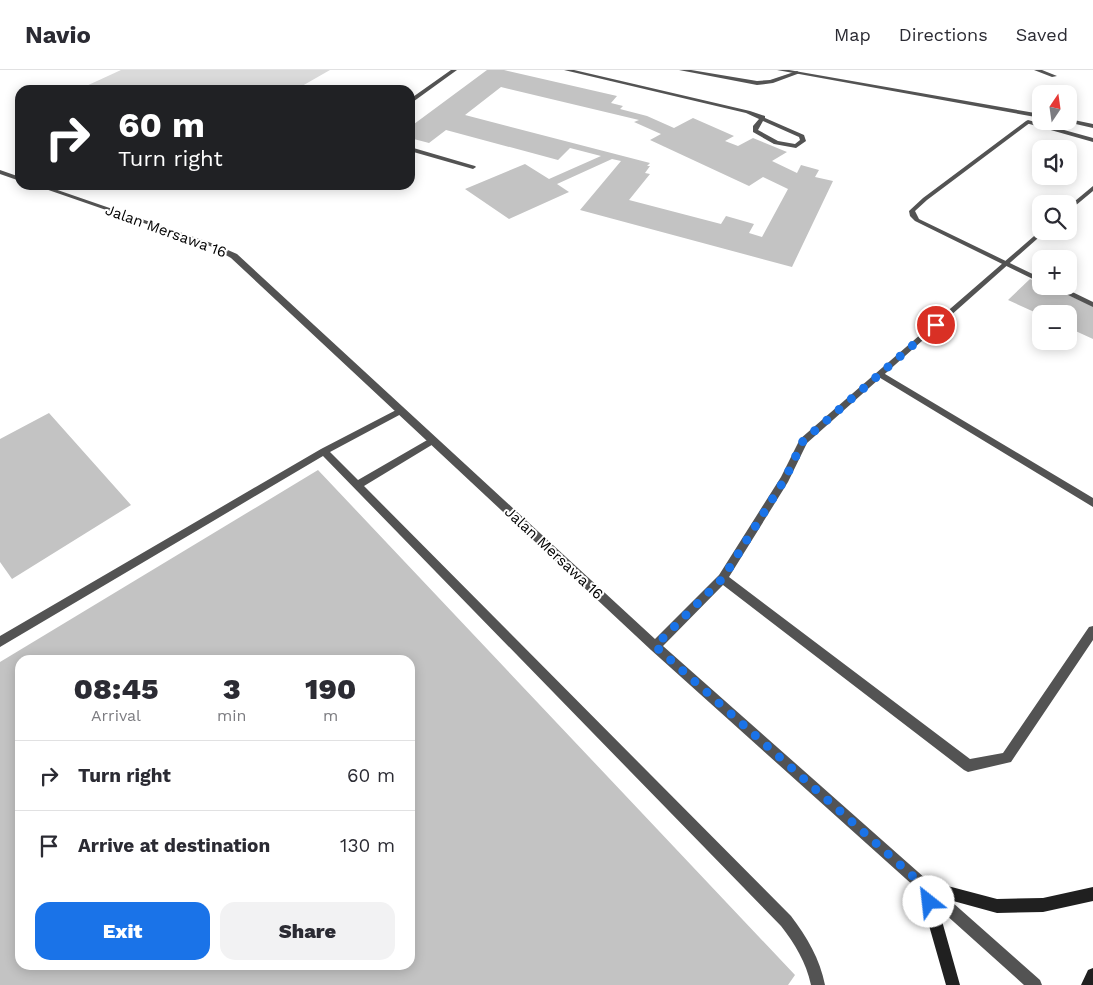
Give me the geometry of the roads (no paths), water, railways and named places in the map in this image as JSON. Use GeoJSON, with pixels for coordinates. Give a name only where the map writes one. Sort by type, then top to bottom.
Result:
{"type":"FeatureCollection","features":[{"type":"Feature","properties":{"kind":"main road"},"geometry":{"type":"LineString","coordinates":[[925,887],[997,906],[1043,905],[1093,894]]}},
{"type":"Feature","properties":{"kind":"main road"},"geometry":{"type":"LineString","coordinates":[[925,887],[953,985]]}},
{"type":"Feature","properties":{"kind":"main road"},"geometry":{"type":"LineString","coordinates":[[1088,985],[1093,975]]}},
{"type":"Feature","properties":{"kind":"street"},"geometry":{"type":"LineString","coordinates":[[415,98],[454,70]]}},
{"type":"Feature","properties":{"kind":"street"},"geometry":{"type":"LineString","coordinates":[[567,70],[748,112],[763,117],[802,136],[803,141],[796,146],[776,143],[755,131],[756,126],[763,117]]}},
{"type":"Feature","properties":{"kind":"street"},"geometry":{"type":"LineString","coordinates":[[682,70],[757,83],[771,82],[797,73]]}},
{"type":"Feature","properties":{"kind":"street"},"geometry":{"type":"LineString","coordinates":[[780,70],[1032,114]]}},
{"type":"Feature","properties":{"kind":"street"},"geometry":{"type":"LineString","coordinates":[[1037,70],[1054,76]]}},
{"type":"Feature","properties":{"kind":"street"},"geometry":{"type":"LineString","coordinates":[[1032,277],[917,220],[913,216],[912,211],[916,205],[1028,122],[1093,140]]}},
{"type":"Feature","properties":{"kind":"street"},"geometry":{"type":"LineString","coordinates":[[1078,123],[1093,126]]}},
{"type":"Feature","properties":{"kind":"street"},"geometry":{"type":"LineString","coordinates":[[415,150],[473,167]]}},
{"type":"Feature","properties":{"kind":"street"},"geometry":{"type":"LineString","coordinates":[[0,172],[15,177]]}},
{"type":"Feature","properties":{"kind":"street"},"geometry":{"type":"LineString","coordinates":[[1077,202],[1093,188]]}},
{"type":"Feature","properties":{"kind":"street","name":"Jalan Mersawa 16"},"geometry":{"type":"LineString","coordinates":[[52,190],[212,245],[234,256],[655,646],[1035,985]]}},
{"type":"Feature","properties":{"kind":"street"},"geometry":{"type":"LineString","coordinates":[[655,646],[723,578],[785,479],[803,441],[1033,240]]}},
{"type":"Feature","properties":{"kind":"street"},"geometry":{"type":"LineString","coordinates":[[1072,295],[1093,305]]}},
{"type":"Feature","properties":{"kind":"street"},"geometry":{"type":"LineString","coordinates":[[880,374],[1093,503]]}},
{"type":"Feature","properties":{"kind":"street"},"geometry":{"type":"LineString","coordinates":[[0,642],[324,451],[400,411]]}},
{"type":"Feature","properties":{"kind":"street"},"geometry":{"type":"LineString","coordinates":[[357,485],[432,441]]}},
{"type":"Feature","properties":{"kind":"street"},"geometry":{"type":"LineString","coordinates":[[324,451],[786,921],[803,942],[816,974],[818,985]]}},
{"type":"Feature","properties":{"kind":"street"},"geometry":{"type":"LineString","coordinates":[[723,578],[968,766],[1006,758],[1093,631]]}}]}
